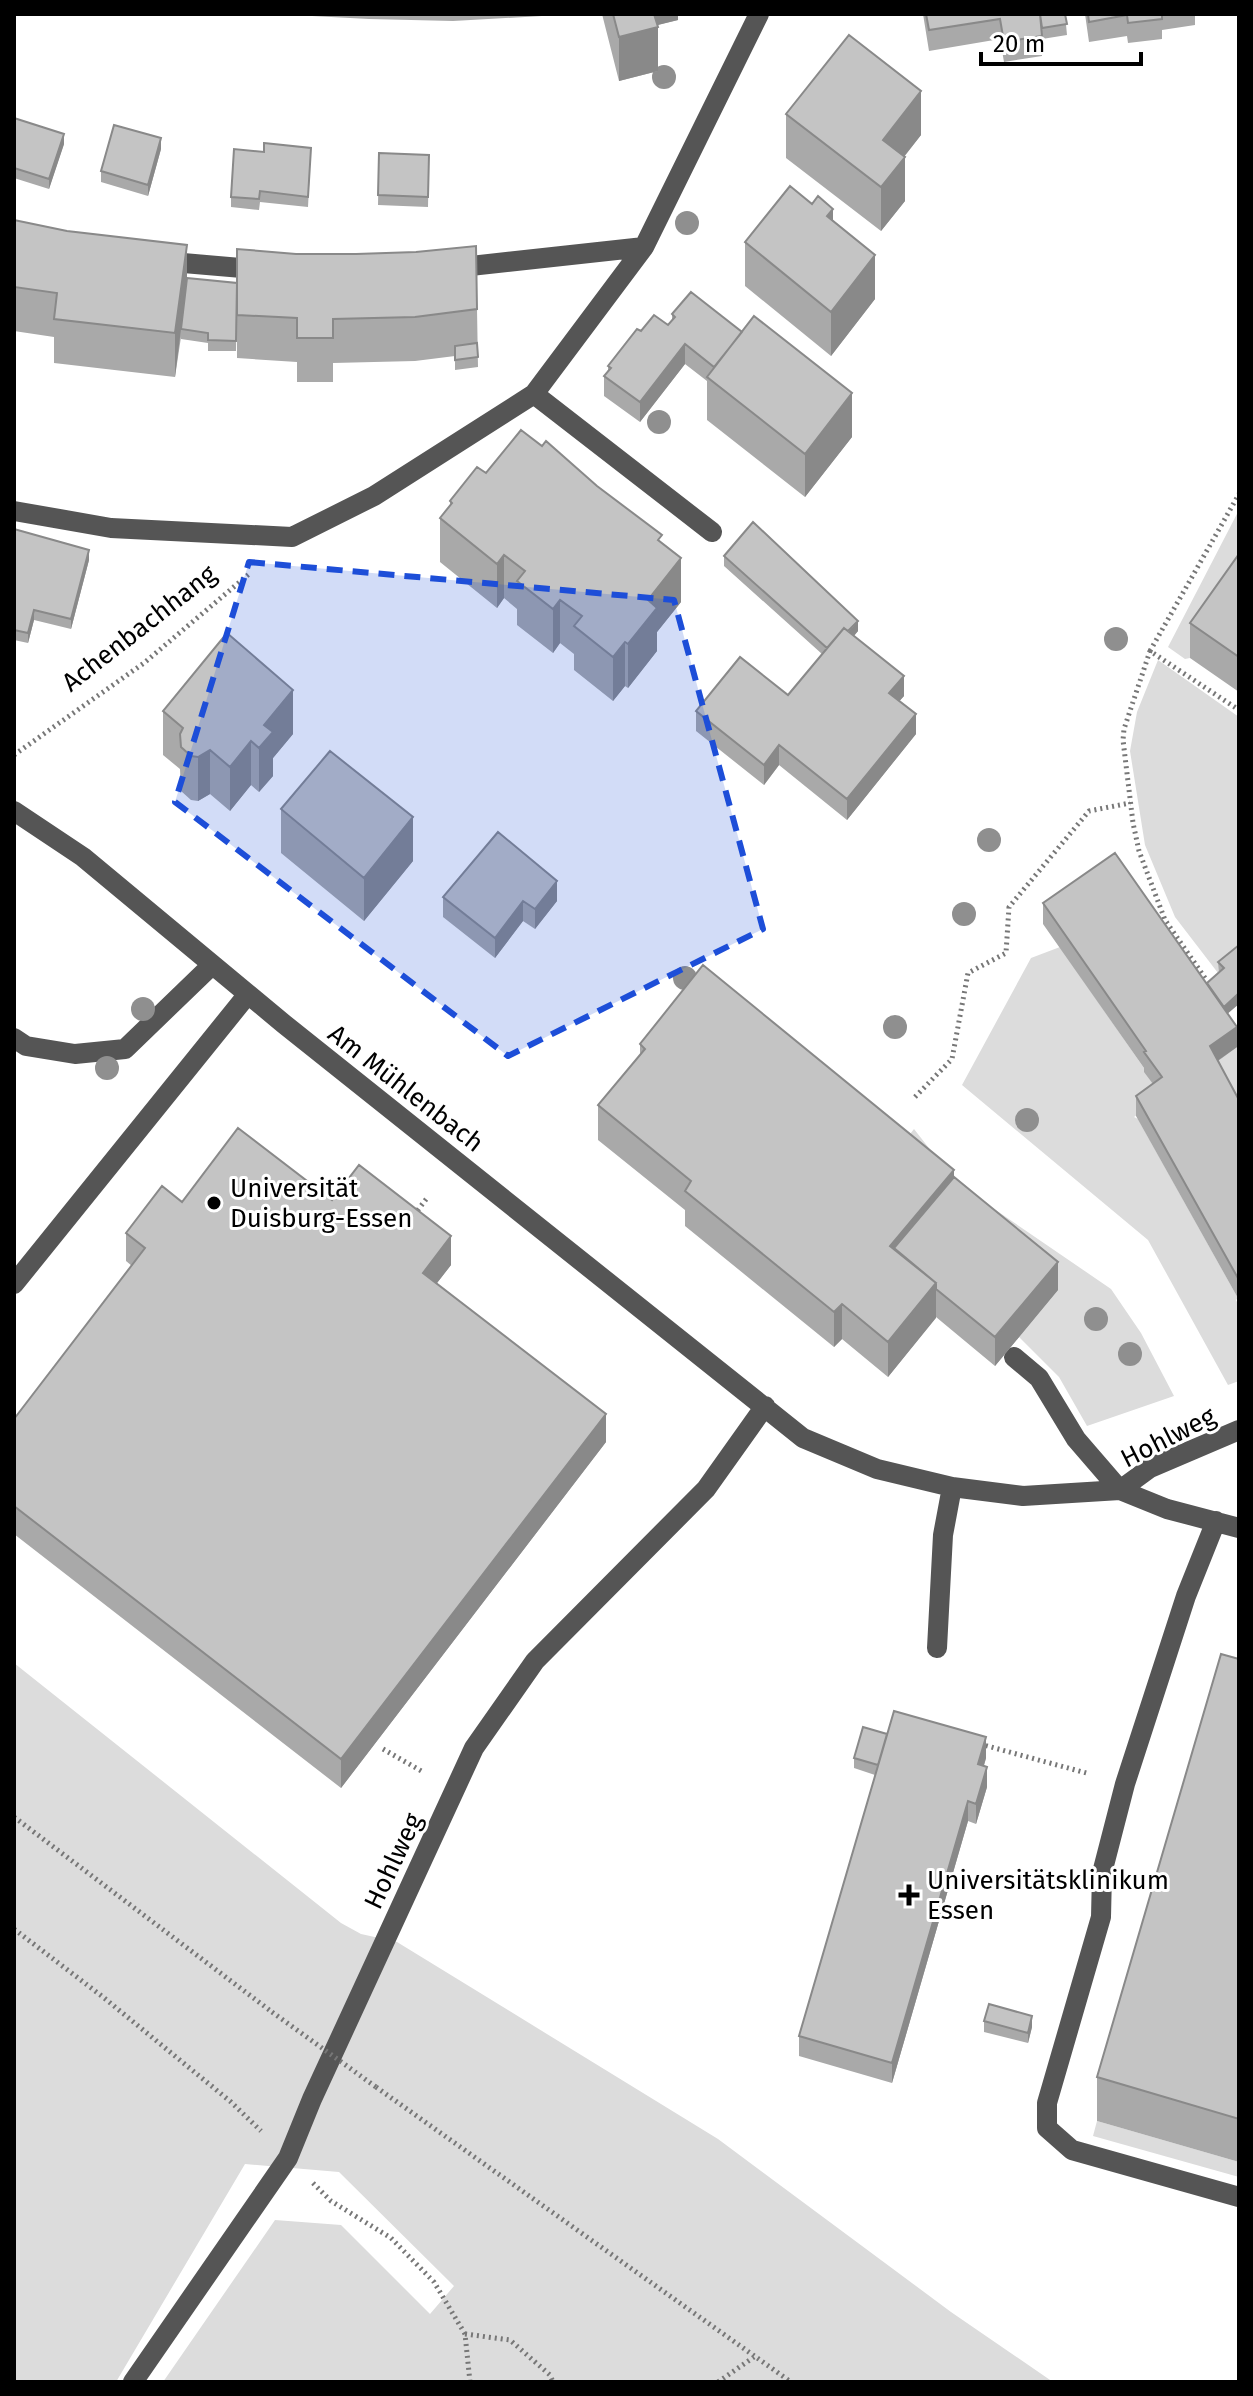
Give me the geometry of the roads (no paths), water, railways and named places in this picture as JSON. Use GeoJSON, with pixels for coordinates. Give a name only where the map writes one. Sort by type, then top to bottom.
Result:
{"type":"FeatureCollection","features":[{"type":"Feature","properties":{"kind":"street","name":"Achenbachhang"},"geometry":{"type":"LineString","coordinates":[[14,511],[111,528],[292,537],[374,496],[534,394],[644,247],[759,14]]}},
{"type":"Feature","properties":{"kind":"street"},"geometry":{"type":"LineString","coordinates":[[435,269],[644,247]]}},
{"type":"Feature","properties":{"kind":"street"},"geometry":{"type":"LineString","coordinates":[[137,258],[241,269],[286,270]]}},
{"type":"Feature","properties":{"kind":"street"},"geometry":{"type":"LineString","coordinates":[[534,394],[712,532]]}},
{"type":"Feature","properties":{"kind":"street","name":"Am Mühlenbach"},"geometry":{"type":"LineString","coordinates":[[14,811],[83,857],[212,965],[803,1438],[877,1469],[952,1487],[1023,1496],[1120,1490]]}},
{"type":"Feature","properties":{"kind":"street"},"geometry":{"type":"LineString","coordinates":[[14,1038],[26,1046],[75,1054],[125,1049],[212,965]]}},
{"type":"Feature","properties":{"kind":"street"},"geometry":{"type":"LineString","coordinates":[[14,1284],[248,994]]}},
{"type":"Feature","properties":{"kind":"street"},"geometry":{"type":"LineString","coordinates":[[1014,1357],[1039,1378],[1076,1439],[1120,1490],[1167,1509],[1239,1528]]}},
{"type":"Feature","properties":{"kind":"street","name":"Hohlweg"},"geometry":{"type":"LineString","coordinates":[[133,2382],[288,2158],[312,2099],[474,1748],[535,1661],[706,1489],[765,1406]]}},
{"type":"Feature","properties":{"kind":"street","name":"Hohlweg"},"geometry":{"type":"LineString","coordinates":[[1120,1490],[1150,1468],[1239,1430]]}},
{"type":"Feature","properties":{"kind":"street"},"geometry":{"type":"LineString","coordinates":[[937,1648],[943,1535],[952,1487]]}},
{"type":"Feature","properties":{"kind":"street"},"geometry":{"type":"LineString","coordinates":[[1216,1521],[1186,1596],[1125,1784],[1102,1873],[1101,1917],[1047,2103],[1047,2128],[1072,2150],[1239,2197]]}},
{"type":"Feature","properties":{"kind":"place","name":"Universität Duisburg-Essen"},"geometry":{"type":"Point","coordinates":[214,1203]}},
{"type":"Feature","properties":{"kind":"place","name":"Universitätsklinikum Essen"},"geometry":{"type":"Point","coordinates":[909,1895]}}]}
